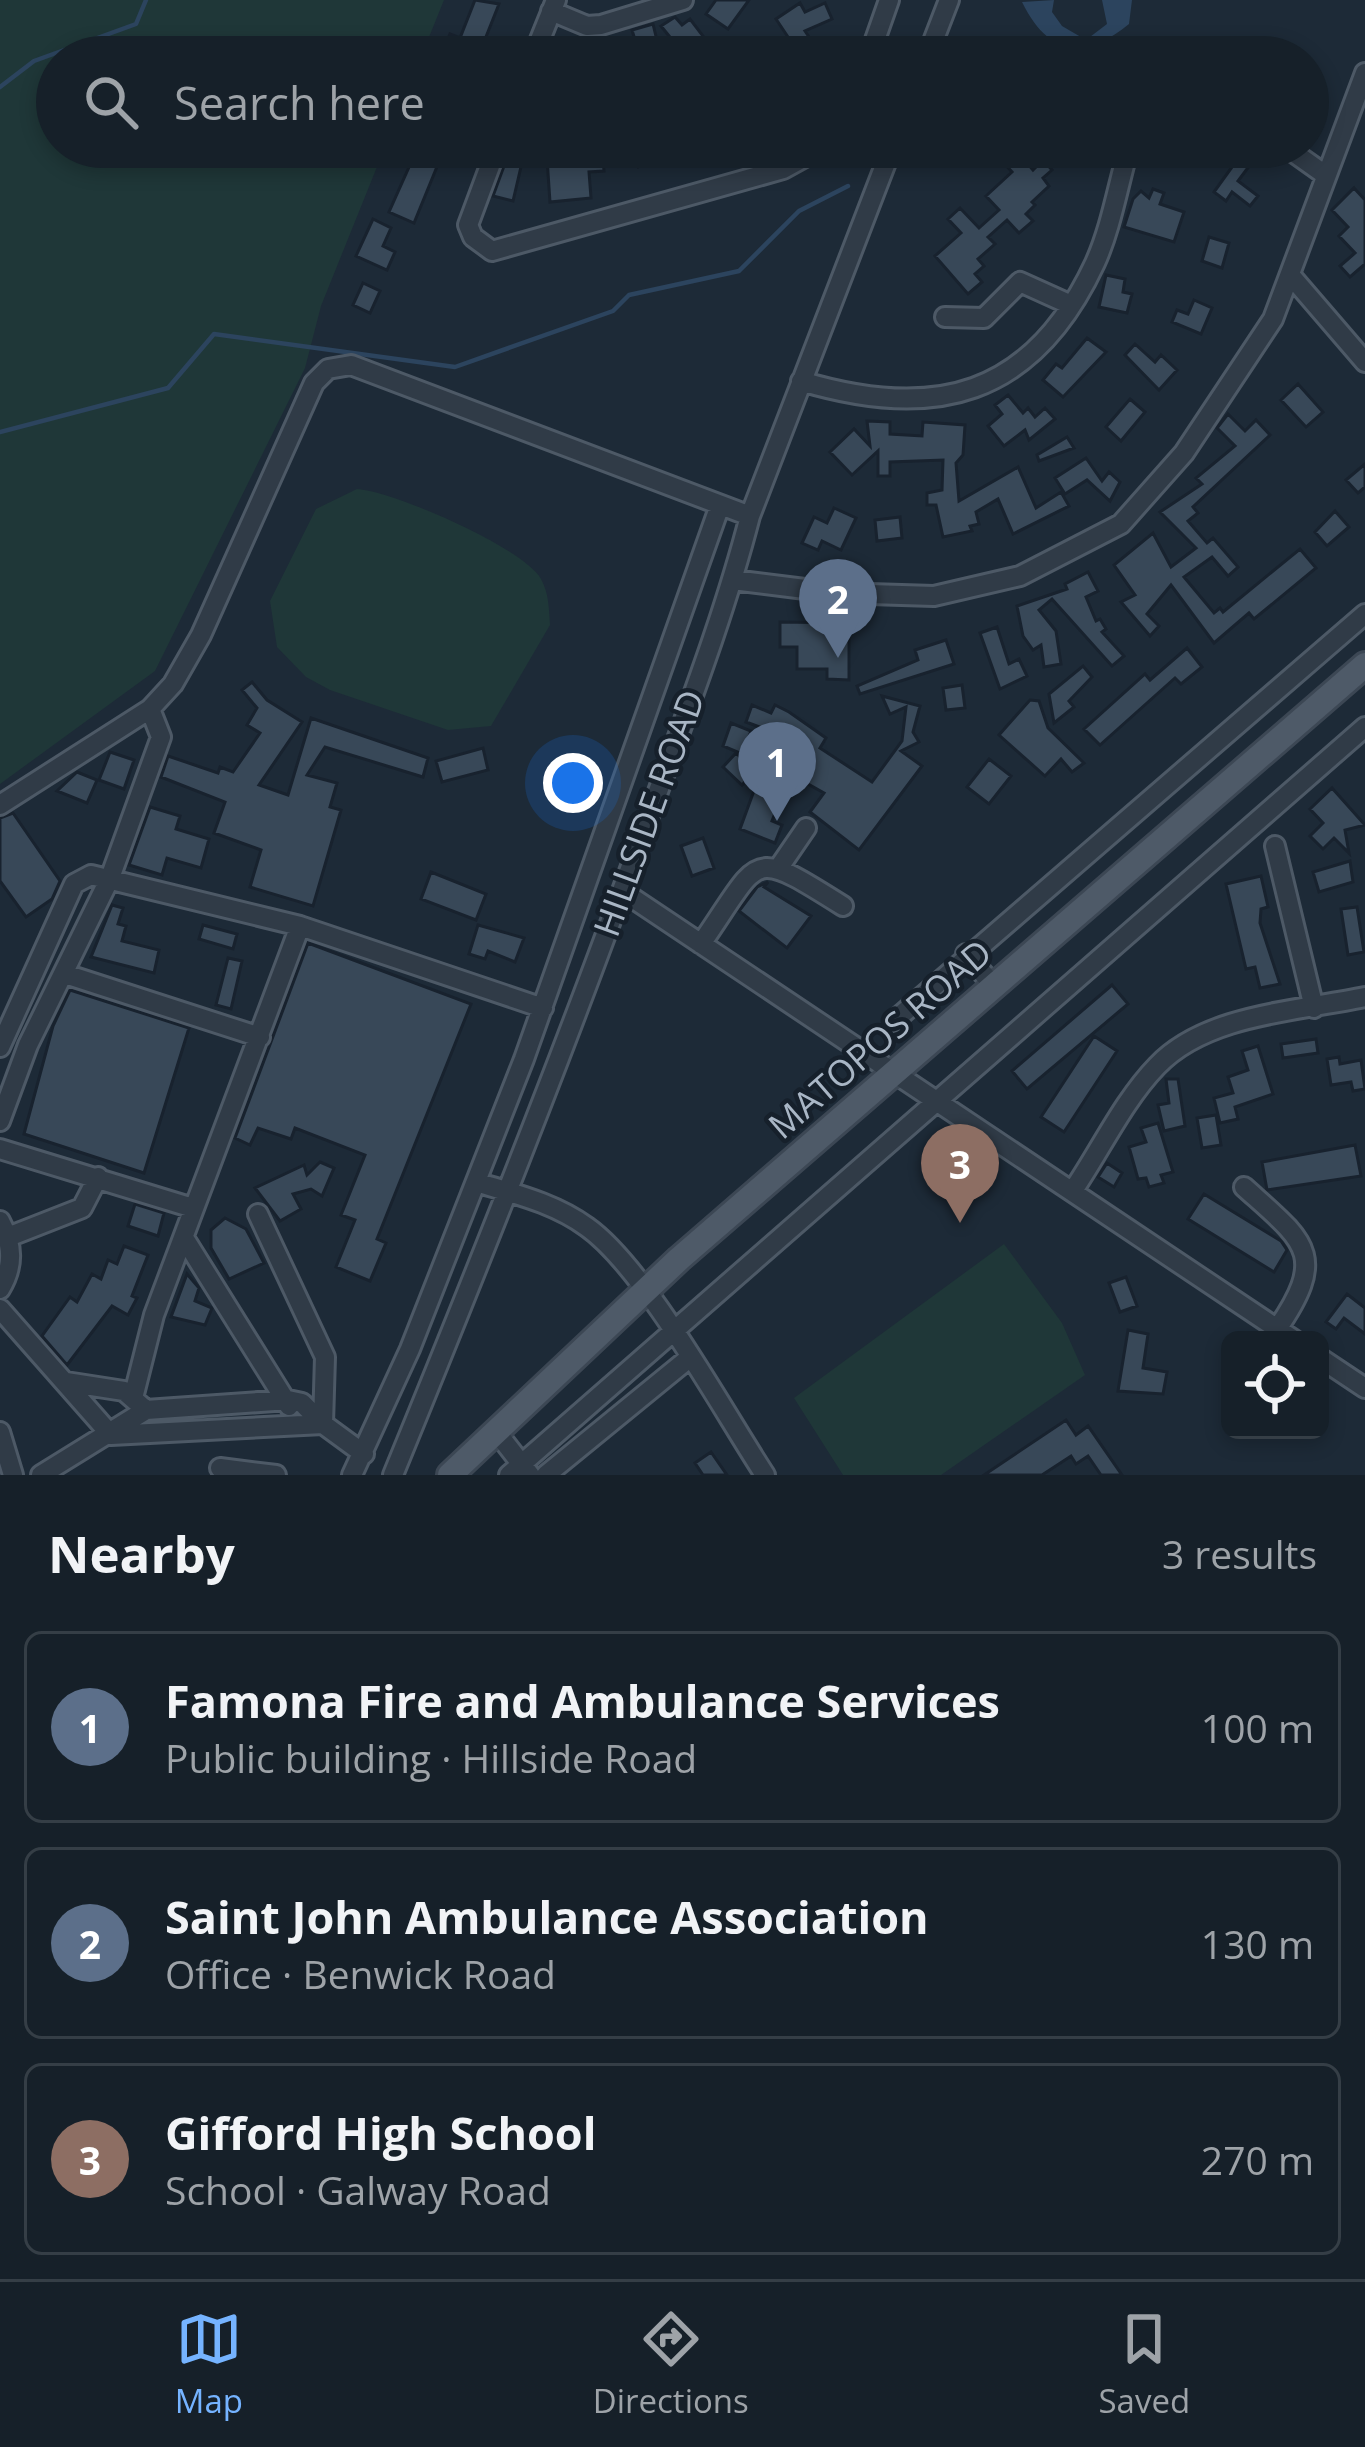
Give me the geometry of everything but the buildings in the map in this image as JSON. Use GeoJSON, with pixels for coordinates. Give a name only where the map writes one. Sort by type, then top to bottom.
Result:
{"type":"FeatureCollection","features":[{"type":"Feature","properties":{"kind":"main road","name":"MATOPOS ROAD"},"geometry":{"type":"LineString","coordinates":[[449,1475],[643,1291],[1365,665]]}},
{"type":"Feature","properties":{"kind":"street"},"geometry":{"type":"LineString","coordinates":[[542,36],[554,6],[587,26],[683,0]]}},
{"type":"Feature","properties":{"kind":"street"},"geometry":{"type":"LineString","coordinates":[[876,36],[889,0]]}},
{"type":"Feature","properties":{"kind":"street"},"geometry":{"type":"LineString","coordinates":[[935,36],[950,0]]}},
{"type":"Feature","properties":{"kind":"street"},"geometry":{"type":"LineString","coordinates":[[1329,163],[1365,73]]}},
{"type":"Feature","properties":{"kind":"street"},"geometry":{"type":"LineString","coordinates":[[488,168],[471,212],[473,237],[492,251],[785,168]]}},
{"type":"Feature","properties":{"kind":"street","name":"HILLSIDE ROAD"},"geometry":{"type":"LineString","coordinates":[[393,1475],[509,1192],[733,580],[750,516],[884,168]]}},
{"type":"Feature","properties":{"kind":"street"},"geometry":{"type":"LineString","coordinates":[[801,381],[886,402],[954,397],[1010,369],[1071,305],[1097,259],[1124,168]]}},
{"type":"Feature","properties":{"kind":"street"},"geometry":{"type":"LineString","coordinates":[[1314,168],[1324,175]]}},
{"type":"Feature","properties":{"kind":"street"},"geometry":{"type":"LineString","coordinates":[[733,580],[837,593],[934,596],[1020,576],[1121,524],[1184,453],[1249,360],[1292,277],[1327,168]]}},
{"type":"Feature","properties":{"kind":"street"},"geometry":{"type":"LineString","coordinates":[[1292,277],[1365,362]]}},
{"type":"Feature","properties":{"kind":"street"},"geometry":{"type":"LineString","coordinates":[[946,317],[983,318],[1020,282],[1071,305]]}},
{"type":"Feature","properties":{"kind":"street"},"geometry":{"type":"LineString","coordinates":[[0,805],[151,709],[173,683],[201,635],[314,382],[328,369],[350,365],[750,516]]}},
{"type":"Feature","properties":{"kind":"street"},"geometry":{"type":"LineString","coordinates":[[352,1475],[476,1182],[543,1008],[719,508]]}},
{"type":"Feature","properties":{"kind":"street"},"geometry":{"type":"LineString","coordinates":[[894,1021],[966,954],[1365,614]]}},
{"type":"Feature","properties":{"kind":"street"},"geometry":{"type":"LineString","coordinates":[[0,1121],[28,1045],[110,878],[161,737],[151,709]]}},
{"type":"Feature","properties":{"kind":"street"},"geometry":{"type":"LineString","coordinates":[[495,1430],[520,1472],[670,1332],[1365,728]]}},
{"type":"Feature","properties":{"kind":"street"},"geometry":{"type":"LineString","coordinates":[[701,944],[752,872],[781,866],[806,828]]}},
{"type":"Feature","properties":{"kind":"street"},"geometry":{"type":"LineString","coordinates":[[1275,846],[1314,1008]]}},
{"type":"Feature","properties":{"kind":"street"},"geometry":{"type":"LineString","coordinates":[[781,866],[843,907]]}},
{"type":"Feature","properties":{"kind":"street"},"geometry":{"type":"LineString","coordinates":[[28,1045],[2,1038],[74,884],[91,875],[300,926],[543,1008]]}},
{"type":"Feature","properties":{"kind":"street"},"geometry":{"type":"LineString","coordinates":[[622,891],[1281,1331]]}},
{"type":"Feature","properties":{"kind":"street"},"geometry":{"type":"LineString","coordinates":[[41,1475],[111,1435],[139,1404],[154,1315],[186,1241],[193,1208],[300,926]]}},
{"type":"Feature","properties":{"kind":"street"},"geometry":{"type":"LineString","coordinates":[[966,954],[994,986]]}},
{"type":"Feature","properties":{"kind":"street"},"geometry":{"type":"LineString","coordinates":[[64,974],[260,1036]]}},
{"type":"Feature","properties":{"kind":"street"},"geometry":{"type":"LineString","coordinates":[[1074,1189],[1156,1067],[1176,1049],[1224,1027],[1365,997]]}},
{"type":"Feature","properties":{"kind":"street"},"geometry":{"type":"LineString","coordinates":[[0,1149],[193,1208]]}},
{"type":"Feature","properties":{"kind":"street"},"geometry":{"type":"LineString","coordinates":[[0,1289],[10,1271],[4,1229],[82,1208],[98,1178]]}},
{"type":"Feature","properties":{"kind":"street"},"geometry":{"type":"LineString","coordinates":[[476,1182],[550,1205],[590,1229],[643,1291],[765,1475]]}},
{"type":"Feature","properties":{"kind":"street"},"geometry":{"type":"LineString","coordinates":[[1244,1186],[1295,1233],[1305,1260],[1306,1285],[1286,1331]]}},
{"type":"Feature","properties":{"kind":"street"},"geometry":{"type":"LineString","coordinates":[[258,1214],[325,1357],[323,1424]]}},
{"type":"Feature","properties":{"kind":"street"},"geometry":{"type":"LineString","coordinates":[[186,1241],[288,1400],[291,1422]]}},
{"type":"Feature","properties":{"kind":"street"},"geometry":{"type":"LineString","coordinates":[[0,1309],[111,1435]]}},
{"type":"Feature","properties":{"kind":"street"},"geometry":{"type":"LineString","coordinates":[[547,1475],[688,1359]]}},
{"type":"Feature","properties":{"kind":"street"},"geometry":{"type":"LineString","coordinates":[[1329,1364],[1365,1388]]}},
{"type":"Feature","properties":{"kind":"street"},"geometry":{"type":"LineString","coordinates":[[66,1382],[114,1388],[139,1404],[302,1403],[364,1454]]}},
{"type":"Feature","properties":{"kind":"street"},"geometry":{"type":"LineString","coordinates":[[111,1435],[291,1422],[323,1424]]}},
{"type":"Feature","properties":{"kind":"street"},"geometry":{"type":"LineString","coordinates":[[0,1432],[13,1475]]}},
{"type":"Feature","properties":{"kind":"street"},"geometry":{"type":"LineString","coordinates":[[220,1468],[276,1475]]}},
{"type":"Feature","properties":{"kind":"green space"},"geometry":{"type":"Polygon","coordinates":[[[0,0],[444,0],[429,36],[36,36],[36,168],[377,168],[321,306],[305,368],[155,671],[0,784],[0,0]]]}},
{"type":"Feature","properties":{"kind":"green space"},"geometry":{"type":"Polygon","coordinates":[[[357,489],[399,500],[485,537],[530,566],[541,579],[550,625],[491,726],[448,730],[330,690],[306,677],[277,647],[270,601],[316,509],[357,489]]]}},
{"type":"Feature","properties":{"kind":"green space"},"geometry":{"type":"Polygon","coordinates":[[[1004,1244],[1062,1323],[1085,1375],[941,1475],[843,1475],[794,1398],[1004,1244]]]}},
{"type":"Feature","properties":{"kind":"water"},"geometry":{"type":"Polygon","coordinates":[[[1054,0],[1052,12],[1062,26],[1079,36],[1047,36],[1022,2],[1054,0]]]}},
{"type":"Feature","properties":{"kind":"water"},"geometry":{"type":"Polygon","coordinates":[[[1102,0],[1132,0],[1129,24],[1113,36],[1091,36],[1107,24],[1102,0]]]}},
{"type":"Feature","properties":{"kind":"waterway"},"geometry":{"type":"LineString","coordinates":[[103,36],[136,24],[146,0]]}},
{"type":"Feature","properties":{"kind":"waterway"},"geometry":{"type":"LineString","coordinates":[[0,87],[36,60]]}},
{"type":"Feature","properties":{"kind":"waterway"},"geometry":{"type":"LineString","coordinates":[[0,432],[168,388],[214,334],[455,367],[613,311],[629,295],[739,271],[799,211],[848,186]]}},
{"type":"Feature","properties":{"kind":"place","name":"Saint John Ambulance Association"},"geometry":{"type":"Point","coordinates":[838,658]}},
{"type":"Feature","properties":{"kind":"place","name":"Famona Fire and Ambulance Services"},"geometry":{"type":"Point","coordinates":[777,821]}},
{"type":"Feature","properties":{"kind":"place","name":"Gifford High School"},"geometry":{"type":"Point","coordinates":[960,1223]}}]}
